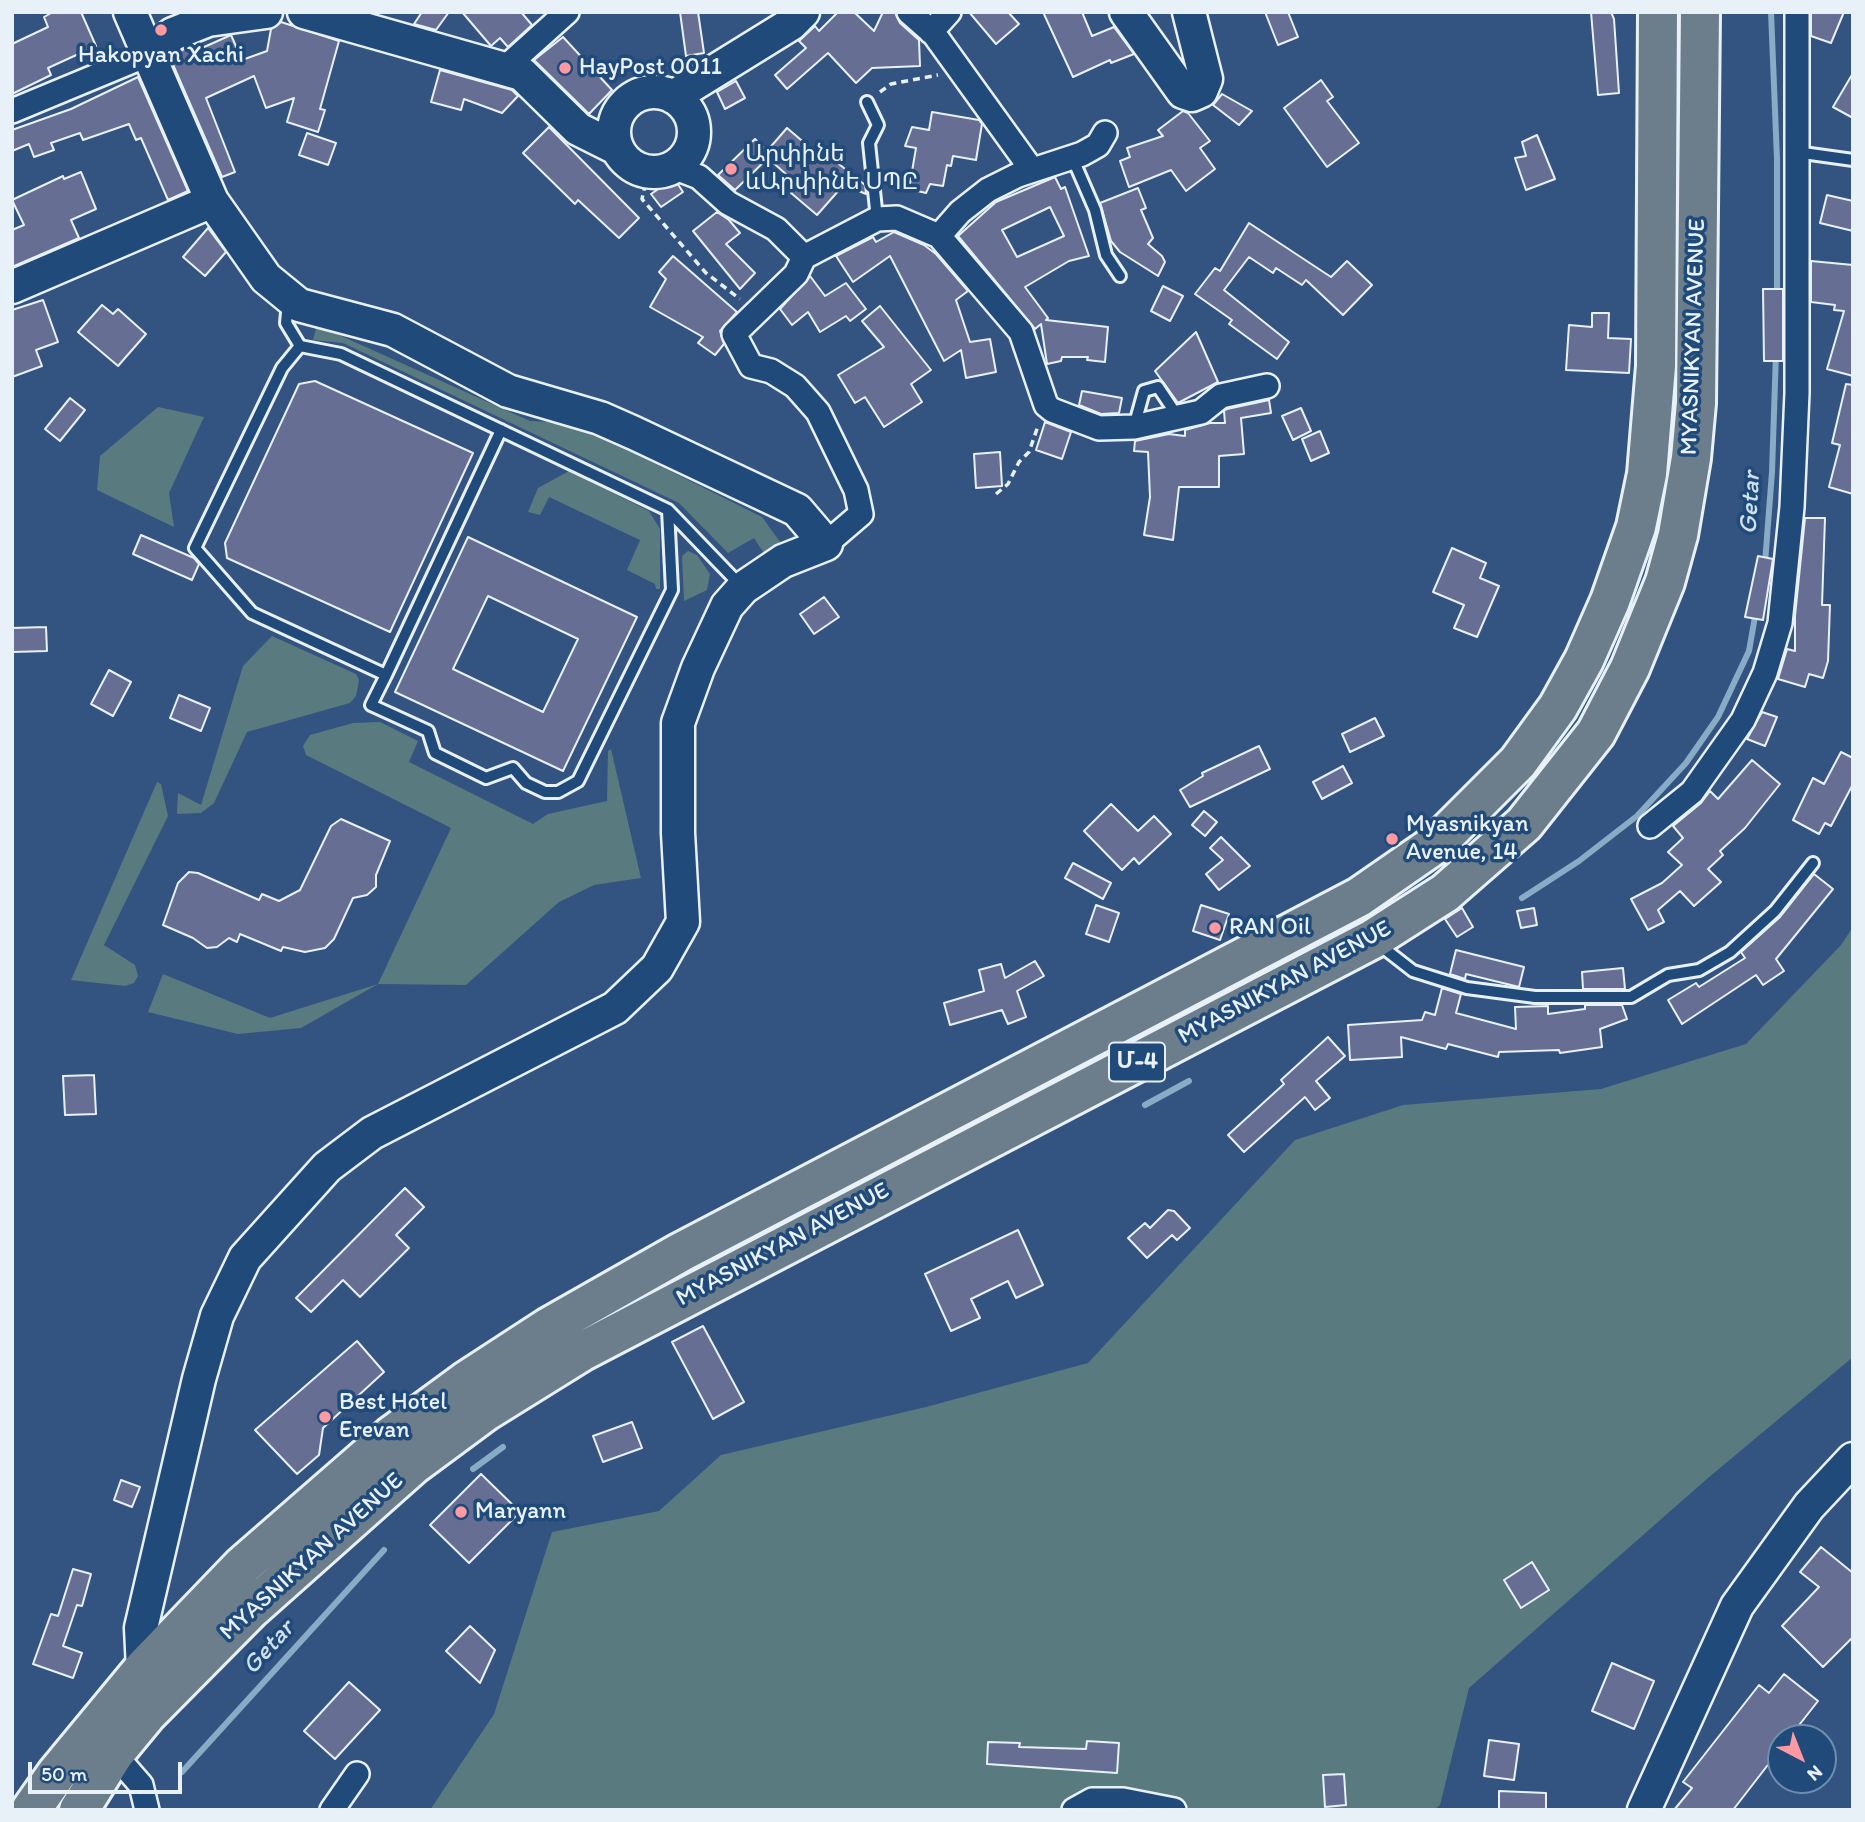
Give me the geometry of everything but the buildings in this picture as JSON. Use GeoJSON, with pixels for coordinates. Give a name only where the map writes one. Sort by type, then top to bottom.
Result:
{"type":"FeatureCollection","features":[{"type":"Feature","properties":{"kind":"highway","name":"MYASNIKYAN AVENUE"},"geometry":{"type":"LineString","coordinates":[[31,1810],[57,1773],[143,1669],[243,1565],[391,1436],[477,1374],[549,1327],[681,1252],[1359,897],[1437,843],[1518,762],[1558,707],[1584,660],[1610,601],[1636,527],[1647,474],[1656,366],[1658,12]]}},
{"type":"Feature","properties":{"kind":"highway","name":"MYASNIKYAN AVENUE"},"geometry":{"type":"LineString","coordinates":[[79,1810],[114,1754],[157,1705],[309,1556],[413,1465],[486,1411],[580,1352],[1373,939],[1446,893],[1497,850],[1551,793],[1602,722],[1630,668],[1665,582],[1685,496],[1696,403],[1700,12]]}},
{"type":"Feature","properties":{"kind":"street"},"geometry":{"type":"LineString","coordinates":[[130,12],[212,201],[258,267],[288,298],[299,305],[393,330],[508,391],[600,418],[765,493],[797,510],[826,544]]}},
{"type":"Feature","properties":{"kind":"street"},"geometry":{"type":"LineString","coordinates":[[12,111],[147,55],[173,34],[208,20],[266,12]]}},
{"type":"Feature","properties":{"kind":"street"},"geometry":{"type":"LineString","coordinates":[[304,12],[462,59],[506,67],[522,74],[578,129],[610,137],[636,168],[677,167],[727,203],[776,229],[804,257]]}},
{"type":"Feature","properties":{"kind":"street"},"geometry":{"type":"LineString","coordinates":[[506,67],[567,12]]}},
{"type":"Feature","properties":{"kind":"street"},"geometry":{"type":"LineString","coordinates":[[909,12],[931,32],[1010,136],[1032,170]]}},
{"type":"Feature","properties":{"kind":"street"},"geometry":{"type":"LineString","coordinates":[[931,32],[949,12]]}},
{"type":"Feature","properties":{"kind":"street"},"geometry":{"type":"LineString","coordinates":[[1126,12],[1183,92],[1192,95],[1203,89],[1206,79],[1189,12]]}},
{"type":"Feature","properties":{"kind":"street"},"geometry":{"type":"LineString","coordinates":[[1650,826],[1692,792],[1743,720],[1765,673],[1780,623],[1792,507],[1797,393],[1797,12]]}},
{"type":"Feature","properties":{"kind":"street"},"geometry":{"type":"LineString","coordinates":[[673,97],[791,16]]}},
{"type":"Feature","properties":{"kind":"street"},"geometry":{"type":"LineString","coordinates":[[610,137],[620,112],[640,95],[653,92],[673,97],[691,118],[693,141],[677,167]]}},
{"type":"Feature","properties":{"kind":"street"},"geometry":{"type":"LineString","coordinates":[[939,236],[960,212],[988,190],[1098,145],[1105,133]]}},
{"type":"Feature","properties":{"kind":"street"},"geometry":{"type":"LineString","coordinates":[[12,287],[212,201]]}},
{"type":"Feature","properties":{"kind":"street"},"geometry":{"type":"LineString","coordinates":[[143,1669],[141,1628],[199,1379],[217,1316],[245,1258],[327,1167],[372,1133],[615,1008],[657,968],[683,922],[678,833],[678,723],[698,668],[727,606],[743,588],[783,561],[826,544],[861,514],[856,490],[818,412],[795,386],[771,371],[751,366],[734,334],[796,274],[804,257],[877,219],[897,219],[939,236],[1021,332],[1046,405],[1100,428],[1133,428],[1201,412],[1221,397],[1267,386]]}},
{"type":"Feature","properties":{"kind":"street"},"geometry":{"type":"LineString","coordinates":[[1644,1810],[1737,1606],[1809,1506],[1853,1459]]}},
{"type":"Feature","properties":{"kind":"street"},"geometry":{"type":"LineString","coordinates":[[114,1754],[141,1785],[147,1810]]}},
{"type":"Feature","properties":{"kind":"street"},"geometry":{"type":"LineString","coordinates":[[332,1810],[357,1774]]}},
{"type":"Feature","properties":{"kind":"street"},"geometry":{"type":"LineString","coordinates":[[1074,1810],[1092,1800],[1123,1800],[1174,1810]]}},
{"type":"Feature","properties":{"kind":"lane"},"geometry":{"type":"LineString","coordinates":[[867,102],[878,125],[869,143],[877,219]]}},
{"type":"Feature","properties":{"kind":"lane"},"geometry":{"type":"LineString","coordinates":[[1796,152],[1853,160]]}},
{"type":"Feature","properties":{"kind":"lane"},"geometry":{"type":"LineString","coordinates":[[1072,157],[1095,210],[1106,255],[1120,276]]}},
{"type":"Feature","properties":{"kind":"lane"},"geometry":{"type":"LineString","coordinates":[[288,298],[286,323],[300,346],[341,354],[668,510],[743,588]]}},
{"type":"Feature","properties":{"kind":"lane"},"geometry":{"type":"LineString","coordinates":[[300,346],[282,368],[195,548],[252,613],[386,675]]}},
{"type":"Feature","properties":{"kind":"lane"},"geometry":{"type":"LineString","coordinates":[[1133,428],[1144,391],[1158,387],[1178,417]]}},
{"type":"Feature","properties":{"kind":"lane"},"geometry":{"type":"LineString","coordinates":[[500,430],[372,705],[428,731],[435,753],[486,778],[513,768],[535,789],[558,792],[578,781],[673,590],[668,510]]}},
{"type":"Feature","properties":{"kind":"lane"},"geometry":{"type":"LineString","coordinates":[[1373,939],[1413,971],[1467,988],[1535,997],[1631,997],[1668,975],[1699,970],[1730,952],[1775,911],[1812,863]]}},
{"type":"Feature","properties":{"kind":"path"},"geometry":{"type":"LineString","coordinates":[[867,102],[891,84],[959,70]]}},
{"type":"Feature","properties":{"kind":"path"},"geometry":{"type":"LineString","coordinates":[[677,167],[642,199],[706,273],[755,311]]}},
{"type":"Feature","properties":{"kind":"path"},"geometry":{"type":"LineString","coordinates":[[996,494],[1008,484],[1019,462],[1029,452],[1046,405]]}},
{"type":"Feature","properties":{"kind":"green space"},"geometry":{"type":"Polygon","coordinates":[[[317,325],[530,421],[574,423],[762,517],[783,546],[765,555],[754,538],[728,553],[679,503],[343,343],[313,340],[317,325]]]}},
{"type":"Feature","properties":{"kind":"green space"},"geometry":{"type":"Polygon","coordinates":[[[158,407],[204,417],[169,493],[174,527],[97,490],[100,456],[158,407]]]}},
{"type":"Feature","properties":{"kind":"green space"},"geometry":{"type":"Polygon","coordinates":[[[569,471],[649,511],[660,529],[660,589],[627,570],[640,540],[549,497],[540,515],[528,512],[538,488],[569,471]]]}},
{"type":"Feature","properties":{"kind":"green space"},"geometry":{"type":"Polygon","coordinates":[[[688,551],[697,555],[710,574],[707,590],[684,601],[682,556],[688,551]]]}},
{"type":"Feature","properties":{"kind":"green space"},"geometry":{"type":"Polygon","coordinates":[[[272,636],[356,674],[359,680],[356,696],[350,703],[247,732],[214,803],[201,813],[177,814],[178,793],[201,805],[243,666],[272,636]]]}},
{"type":"Feature","properties":{"kind":"green space"},"geometry":{"type":"Polygon","coordinates":[[[380,722],[418,741],[409,762],[533,824],[548,814],[607,801],[608,751],[611,749],[641,878],[594,885],[559,902],[466,985],[378,984],[451,828],[306,755],[303,746],[310,735],[353,723],[380,722]]]}},
{"type":"Feature","properties":{"kind":"green space"},"geometry":{"type":"Polygon","coordinates":[[[157,782],[161,784],[168,816],[104,945],[135,965],[138,976],[134,983],[125,986],[71,980],[157,782]]]}},
{"type":"Feature","properties":{"kind":"green space"},"geometry":{"type":"Polygon","coordinates":[[[1853,927],[1853,1357],[1708,1478],[1469,1688],[1440,1805],[1434,1810],[430,1810],[494,1714],[552,1532],[659,1511],[721,1455],[926,1407],[1088,1363],[1295,1140],[1403,1105],[1601,1089],[1746,1044],[1841,945],[1853,927]]]}},
{"type":"Feature","properties":{"kind":"green space"},"geometry":{"type":"Polygon","coordinates":[[[163,974],[270,1018],[378,984],[301,1028],[238,1034],[148,1012],[163,974]]]}},
{"type":"Feature","properties":{"kind":"waterway","name":"Getar"},"geometry":{"type":"LineString","coordinates":[[1771,12],[1777,159],[1777,297]]}},
{"type":"Feature","properties":{"kind":"waterway","name":"Getar"},"geometry":{"type":"LineString","coordinates":[[1765,563],[1772,472],[1776,353]]}},
{"type":"Feature","properties":{"kind":"waterway","name":"Getar"},"geometry":{"type":"LineString","coordinates":[[1522,898],[1579,861],[1637,816],[1686,763],[1718,717],[1749,651],[1756,611]]}},
{"type":"Feature","properties":{"kind":"waterway","name":"Getar"},"geometry":{"type":"LineString","coordinates":[[1145,1105],[1189,1081]]}},
{"type":"Feature","properties":{"kind":"waterway","name":"Getar"},"geometry":{"type":"LineString","coordinates":[[473,1469],[503,1447]]}},
{"type":"Feature","properties":{"kind":"waterway","name":"Getar"},"geometry":{"type":"LineString","coordinates":[[182,1772],[384,1550]]}},
{"type":"Feature","properties":{"kind":"place","name":"Hakopyan Xachi"},"geometry":{"type":"Point","coordinates":[161,30]}},
{"type":"Feature","properties":{"kind":"place","name":"HayPost 0011"},"geometry":{"type":"Point","coordinates":[565,68]}},
{"type":"Feature","properties":{"kind":"place","name":"Արփինե ևԱրփինե ՍՊԸ"},"geometry":{"type":"Point","coordinates":[731,169]}},
{"type":"Feature","properties":{"kind":"place","name":"Myasnikyan Avenue, 14"},"geometry":{"type":"Point","coordinates":[1392,839]}},
{"type":"Feature","properties":{"kind":"place","name":"RAN Oil"},"geometry":{"type":"Point","coordinates":[1215,928]}},
{"type":"Feature","properties":{"kind":"place","name":"Best Hotel Erevan"},"geometry":{"type":"Point","coordinates":[325,1417]}},
{"type":"Feature","properties":{"kind":"place","name":"Maryann"},"geometry":{"type":"Point","coordinates":[461,1512]}}]}
